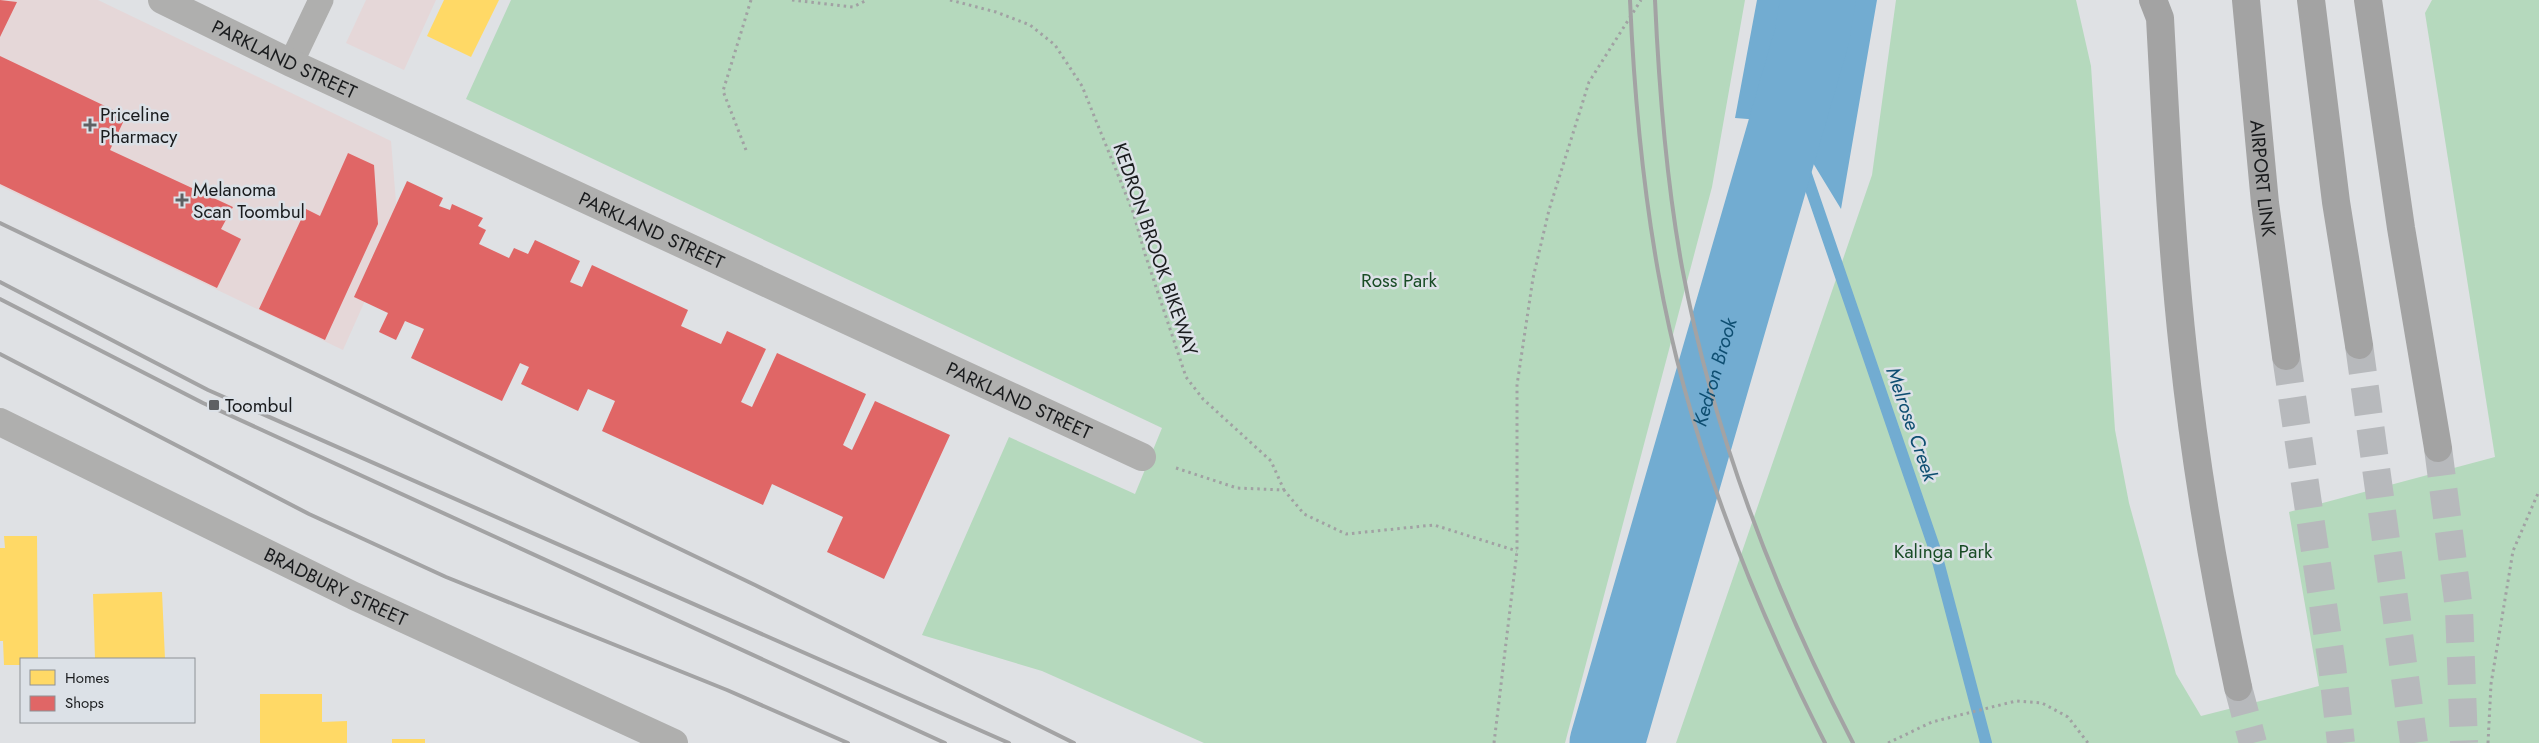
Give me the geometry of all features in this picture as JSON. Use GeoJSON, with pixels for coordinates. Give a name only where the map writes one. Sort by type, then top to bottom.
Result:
{"type":"FeatureCollection","features":[{"type":"Feature","properties":{"kind":"highway","name":"AIRPORT LINK"},"geometry":{"type":"LineString","coordinates":[[2246,0],[2266,203],[2286,356]]}},
{"type":"Feature","properties":{"kind":"highway"},"geometry":{"type":"LineString","coordinates":[[2311,0],[2336,202],[2359,345]]}},
{"type":"Feature","properties":{"kind":"highway"},"geometry":{"type":"LineString","coordinates":[[2368,0],[2400,228],[2438,448]]}},
{"type":"Feature","properties":{"kind":"highway"},"geometry":{"type":"LineString","coordinates":[[2162,6],[2174,262],[2183,348],[2203,504],[2217,589],[2238,687]]}},
{"type":"Feature","properties":{"kind":"street","name":"PARKLAND STREET"},"geometry":{"type":"LineString","coordinates":[[162,0],[290,63],[1142,457]]}},
{"type":"Feature","properties":{"kind":"street","name":"BRADBURY STREET"},"geometry":{"type":"LineString","coordinates":[[0,422],[354,596],[674,743]]}},
{"type":"Feature","properties":{"kind":"lane"},"geometry":{"type":"LineString","coordinates":[[290,63],[321,0]]}},
{"type":"Feature","properties":{"kind":"path"},"geometry":{"type":"LineString","coordinates":[[746,150],[723,91],[751,0]]}},
{"type":"Feature","properties":{"kind":"path"},"geometry":{"type":"LineString","coordinates":[[792,0],[853,7],[867,0]]}},
{"type":"Feature","properties":{"kind":"path","name":"KEDRON BROOK BIKEWAY"},"geometry":{"type":"LineString","coordinates":[[950,0],[996,12],[1030,25],[1055,45],[1082,86],[1133,212],[1186,376],[1203,399],[1271,461],[1284,490],[1304,514],[1346,534],[1434,525],[1517,551]]}},
{"type":"Feature","properties":{"kind":"path"},"geometry":{"type":"LineString","coordinates":[[1494,743],[1517,551],[1517,385],[1533,278],[1549,210],[1589,82],[1641,0]]}},
{"type":"Feature","properties":{"kind":"path"},"geometry":{"type":"LineString","coordinates":[[1142,457],[1237,488],[1284,490]]}},
{"type":"Feature","properties":{"kind":"path"},"geometry":{"type":"LineString","coordinates":[[2488,743],[2491,684],[2513,551],[2539,491]]}},
{"type":"Feature","properties":{"kind":"path"},"geometry":{"type":"LineString","coordinates":[[1888,743],[1932,722],[2016,701],[2042,703],[2068,717],[2088,743]]}},
{"type":"Feature","properties":{"kind":"shaded area"},"geometry":{"type":"Polygon","coordinates":[[[0,0],[98,0],[391,141],[398,227],[343,350],[0,186],[0,0]]]}},
{"type":"Feature","properties":{"kind":"shaded area"},"geometry":{"type":"Polygon","coordinates":[[[366,0],[436,0],[404,70],[346,43],[366,0]]]}},
{"type":"Feature","properties":{"kind":"green space","name":"Ross Park"},"geometry":{"type":"Polygon","coordinates":[[[511,0],[1745,0],[1712,187],[1565,743],[1204,743],[1042,671],[922,635],[1009,437],[1135,494],[1162,428],[466,99],[511,0]]]}},
{"type":"Feature","properties":{"kind":"green space","name":"Kalinga Park"},"geometry":{"type":"Polygon","coordinates":[[[1896,0],[2076,0],[2091,66],[2115,430],[2129,503],[2176,674],[2201,716],[2319,686],[2289,512],[2495,457],[2425,13],[2432,0],[2539,0],[2539,743],[1676,743],[1872,175],[1896,0]]]}},
{"type":"Feature","properties":{"kind":"water"},"geometry":{"type":"Polygon","coordinates":[[[1757,0],[1877,0],[1841,209],[1788,122],[1735,118],[1757,0]]]}},
{"type":"Feature","properties":{"kind":"building: Homes"},"geometry":{"type":"Polygon","coordinates":[[[444,0],[499,0],[471,57],[427,36],[444,0]]]}},
{"type":"Feature","properties":{"kind":"building: Homes"},"geometry":{"type":"Polygon","coordinates":[[[4,536],[37,536],[38,658],[20,658],[20,665],[4,665],[3,641],[0,641],[0,548],[5,548],[4,536]]]}},
{"type":"Feature","properties":{"kind":"building: Homes"},"geometry":{"type":"Polygon","coordinates":[[[162,592],[165,658],[95,658],[93,594],[162,592]]]}},
{"type":"Feature","properties":{"kind":"building: Homes"},"geometry":{"type":"Polygon","coordinates":[[[260,694],[322,694],[322,722],[347,721],[347,743],[260,743],[260,694]]]}},
{"type":"Feature","properties":{"kind":"building: Homes"},"geometry":{"type":"Polygon","coordinates":[[[392,739],[425,739],[425,743],[392,743],[392,739]]]}},
{"type":"Feature","properties":{"kind":"building: Shops"},"geometry":{"type":"Polygon","coordinates":[[[0,0],[17,2],[0,37],[0,0]]]}},
{"type":"Feature","properties":{"kind":"building: Shops"},"geometry":{"type":"Polygon","coordinates":[[[0,56],[126,116],[110,150],[233,207],[221,229],[241,239],[217,288],[0,184],[0,56]]]}},
{"type":"Feature","properties":{"kind":"building: Shops"},"geometry":{"type":"Polygon","coordinates":[[[348,153],[374,165],[378,224],[325,340],[259,309],[306,209],[320,216],[348,153]]]}},
{"type":"Feature","properties":{"kind":"building: Shops"},"geometry":{"type":"Polygon","coordinates":[[[407,181],[443,198],[439,206],[450,210],[452,204],[483,218],[478,226],[486,230],[479,244],[509,258],[514,248],[528,254],[535,240],[580,261],[570,282],[582,287],[592,265],[688,310],[681,326],[721,344],[727,331],[766,349],[741,402],[752,407],[777,353],[866,394],[843,445],[852,450],[875,401],[950,435],[884,579],[827,552],[843,517],[772,484],[763,505],[602,431],[615,401],[588,389],[578,411],[521,384],[529,367],[520,363],[502,401],[411,358],[424,329],[405,321],[396,340],[379,332],[388,313],[354,297],[407,181]]]}},
{"type":"Feature","properties":{"kind":"waterway","name":"Kedron Brook"},"geometry":{"type":"LineString","coordinates":[[1607,743],[1812,36],[1818,0]]}},
{"type":"Feature","properties":{"kind":"waterway","name":"Melrose Creek"},"geometry":{"type":"LineString","coordinates":[[1788,122],[1935,550],[1986,743]]}},
{"type":"Feature","properties":{"kind":"tunnel"},"geometry":{"type":"LineString","coordinates":[[2359,345],[2414,743]]}},
{"type":"Feature","properties":{"kind":"tunnel"},"geometry":{"type":"LineString","coordinates":[[2286,356],[2332,665],[2341,743]]}},
{"type":"Feature","properties":{"kind":"tunnel"},"geometry":{"type":"LineString","coordinates":[[2438,448],[2459,609],[2464,743]]}},
{"type":"Feature","properties":{"kind":"tunnel"},"geometry":{"type":"LineString","coordinates":[[2238,687],[2253,743]]}},
{"type":"Feature","properties":{"kind":"railway"},"geometry":{"type":"LineString","coordinates":[[1630,0],[1636,102],[1643,170],[1658,271],[1670,333],[1704,454],[1746,572],[1797,687],[1825,743]]}},
{"type":"Feature","properties":{"kind":"railway"},"geometry":{"type":"LineString","coordinates":[[1655,0],[1667,168],[1676,234],[1695,329],[1711,391],[1729,451],[1773,571],[1798,629],[1853,743]]}},
{"type":"Feature","properties":{"kind":"railway"},"geometry":{"type":"LineString","coordinates":[[0,223],[755,585],[1074,743]]}},
{"type":"Feature","properties":{"kind":"railway"},"geometry":{"type":"LineString","coordinates":[[0,282],[208,390],[1009,743]]}},
{"type":"Feature","properties":{"kind":"railway"},"geometry":{"type":"LineString","coordinates":[[0,299],[203,403],[945,743]]}},
{"type":"Feature","properties":{"kind":"railway"},"geometry":{"type":"LineString","coordinates":[[0,354],[309,514],[446,577],[727,690],[848,743]]}},
{"type":"Feature","properties":{"kind":"place","name":"Priceline Pharmacy"},"geometry":{"type":"Point","coordinates":[90,125]}},
{"type":"Feature","properties":{"kind":"place","name":"Melanoma Scan Toombul"},"geometry":{"type":"Point","coordinates":[182,200]}},
{"type":"Feature","properties":{"kind":"place","name":"Toombul"},"geometry":{"type":"Point","coordinates":[214,405]}}]}
